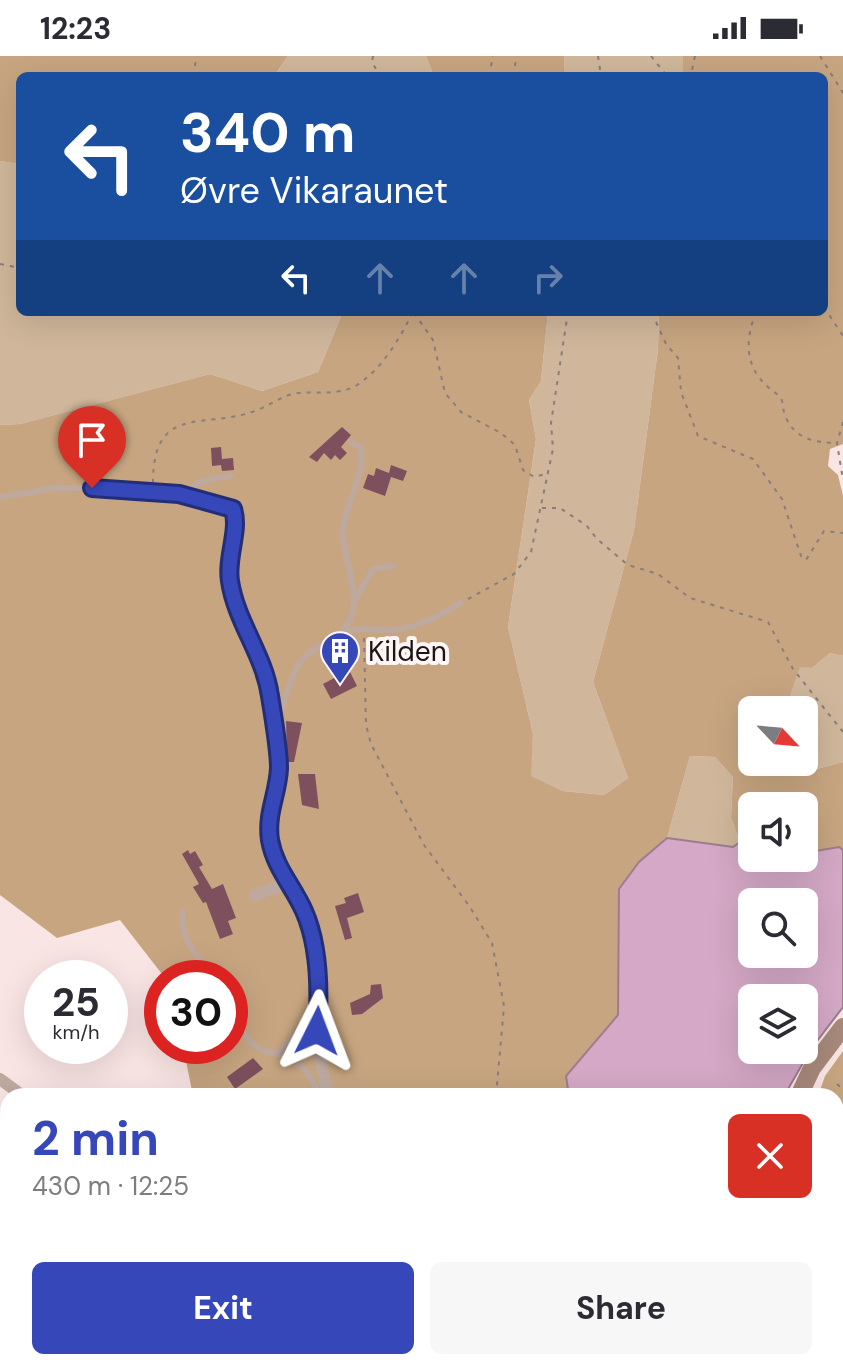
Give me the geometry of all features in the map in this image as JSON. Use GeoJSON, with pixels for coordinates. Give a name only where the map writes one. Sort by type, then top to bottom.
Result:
{"type":"FeatureCollection","features":[{"type":"Feature","properties":{"kind":"main road"},"geometry":{"type":"LineString","coordinates":[[803,1088],[812,1068],[843,1027]]}},
{"type":"Feature","properties":{"kind":"street"},"geometry":{"type":"LineString","coordinates":[[274,726],[279,767],[268,811],[269,835],[278,866],[310,928],[317,966],[318,1049],[326,1088]]}},
{"type":"Feature","properties":{"kind":"street"},"geometry":{"type":"LineString","coordinates":[[255,895],[288,883]]}},
{"type":"Feature","properties":{"kind":"lane"},"geometry":{"type":"LineString","coordinates":[[351,442],[360,447],[361,454],[358,484],[344,521],[343,535],[354,602]]}},
{"type":"Feature","properties":{"kind":"lane"},"geometry":{"type":"LineString","coordinates":[[184,495],[200,481],[231,476]]}},
{"type":"Feature","properties":{"kind":"lane"},"geometry":{"type":"LineString","coordinates":[[2,497],[55,488],[153,493],[184,495],[233,509],[235,519],[228,568],[231,590],[238,614],[263,666],[274,726]]}},
{"type":"Feature","properties":{"kind":"lane"},"geometry":{"type":"LineString","coordinates":[[343,632],[351,618],[354,602],[373,569],[393,566]]}},
{"type":"Feature","properties":{"kind":"lane"},"geometry":{"type":"LineString","coordinates":[[274,726],[299,664],[310,652],[343,632],[363,627],[379,630],[407,626],[438,618],[460,603]]}},
{"type":"Feature","properties":{"kind":"lane"},"geometry":{"type":"LineString","coordinates":[[183,912],[182,932],[199,960]]}},
{"type":"Feature","properties":{"kind":"lane"},"geometry":{"type":"LineString","coordinates":[[276,1054],[318,1014]]}},
{"type":"Feature","properties":{"kind":"lane"},"geometry":{"type":"LineString","coordinates":[[248,1039],[252,1044],[287,1056],[305,1069],[316,1088]]}},
{"type":"Feature","properties":{"kind":"path"},"geometry":{"type":"LineString","coordinates":[[651,56],[664,72]]}},
{"type":"Feature","properties":{"kind":"path"},"geometry":{"type":"LineString","coordinates":[[820,56],[843,93]]}},
{"type":"Feature","properties":{"kind":"path"},"geometry":{"type":"LineString","coordinates":[[828,313],[843,336]]}},
{"type":"Feature","properties":{"kind":"path"},"geometry":{"type":"LineString","coordinates":[[153,493],[153,465],[159,444],[172,430],[196,419],[251,413],[281,397],[331,393],[355,386],[377,368],[411,316]]}},
{"type":"Feature","properties":{"kind":"path"},"geometry":{"type":"LineString","coordinates":[[417,316],[433,340],[445,393],[461,412],[501,433],[515,445],[523,470],[534,477],[549,473]]}},
{"type":"Feature","properties":{"kind":"path"},"geometry":{"type":"LineString","coordinates":[[460,603],[514,574],[531,552],[553,449],[551,423],[567,316]]}},
{"type":"Feature","properties":{"kind":"path"},"geometry":{"type":"LineString","coordinates":[[656,316],[666,344],[678,358],[681,392],[698,436],[753,459],[782,499],[801,556],[806,560],[824,531],[843,533]]}},
{"type":"Feature","properties":{"kind":"path"},"geometry":{"type":"LineString","coordinates":[[754,316],[747,335],[748,350],[761,380],[768,390],[780,396],[785,416],[800,436],[817,443],[837,443]]}},
{"type":"Feature","properties":{"kind":"path"},"geometry":{"type":"LineString","coordinates":[[842,477],[837,443],[843,422]]}},
{"type":"Feature","properties":{"kind":"path"},"geometry":{"type":"LineString","coordinates":[[542,508],[560,508],[587,526],[597,539],[628,565],[658,574],[690,598],[768,622],[793,669],[843,732]]}},
{"type":"Feature","properties":{"kind":"path"},"geometry":{"type":"LineString","coordinates":[[363,627],[366,725],[371,744],[424,845],[470,907],[492,943],[504,1006],[497,1088]]}},
{"type":"Feature","properties":{"kind":"path"},"geometry":{"type":"LineString","coordinates":[[837,1084],[841,1088]]}},
{"type":"Feature","properties":{"kind":"shaded area"},"geometry":{"type":"Polygon","coordinates":[[[0,56],[288,56],[277,72],[16,72],[16,163],[0,161],[0,56]]]}},
{"type":"Feature","properties":{"kind":"shaded area"},"geometry":{"type":"Polygon","coordinates":[[[288,56],[426,56],[432,72],[277,72],[288,56]]]}},
{"type":"Feature","properties":{"kind":"shaded area"},"geometry":{"type":"Polygon","coordinates":[[[426,56],[564,56],[565,72],[432,72],[426,56]]]}},
{"type":"Feature","properties":{"kind":"shaded area"},"geometry":{"type":"Polygon","coordinates":[[[564,56],[683,56],[683,72],[565,72],[564,56]]]}},
{"type":"Feature","properties":{"kind":"shaded area"},"geometry":{"type":"Polygon","coordinates":[[[683,56],[843,56],[843,444],[830,449],[828,466],[838,475],[843,496],[843,656],[830,653],[812,668],[800,667],[790,696],[738,696],[738,776],[818,776],[818,769],[843,762],[843,850],[839,847],[818,851],[818,792],[738,792],[738,836],[731,817],[733,777],[715,757],[690,756],[667,838],[639,862],[618,933],[618,1015],[566,1076],[568,1088],[191,1088],[187,1064],[248,1064],[248,960],[151,960],[120,920],[57,938],[0,895],[0,425],[20,424],[210,374],[262,391],[318,372],[341,316],[548,316],[541,381],[529,400],[536,439],[508,627],[533,734],[531,776],[563,791],[604,795],[628,778],[593,682],[634,530],[658,349],[659,316],[828,316],[828,72],[683,72],[683,56]]]}},
{"type":"Feature","properties":{"kind":"shaded area"},"geometry":{"type":"Polygon","coordinates":[[[0,161],[16,163],[16,316],[341,316],[318,372],[262,391],[210,374],[20,424],[0,425],[0,161]]]}},
{"type":"Feature","properties":{"kind":"shaded area"},"geometry":{"type":"Polygon","coordinates":[[[548,316],[659,316],[658,349],[634,530],[593,682],[628,778],[604,795],[563,791],[530,776],[533,734],[508,627],[536,439],[529,400],[541,381],[548,316]]]}},
{"type":"Feature","properties":{"kind":"shaded area"},"geometry":{"type":"Polygon","coordinates":[[[830,653],[843,656],[843,762],[818,769],[818,696],[790,696],[800,666],[812,668],[830,653]]]}},
{"type":"Feature","properties":{"kind":"shaded area"},"geometry":{"type":"Polygon","coordinates":[[[690,756],[715,757],[733,777],[731,817],[738,843],[733,847],[667,838],[690,756]]]}},
{"type":"Feature","properties":{"kind":"shaded area"},"geometry":{"type":"Polygon","coordinates":[[[667,838],[733,847],[738,843],[738,872],[818,872],[818,851],[839,847],[843,850],[843,1007],[818,1040],[818,984],[738,984],[738,1064],[802,1064],[789,1088],[568,1088],[566,1076],[618,1015],[619,889],[639,862],[667,838]]]}},
{"type":"Feature","properties":{"kind":"shaded area"},"geometry":{"type":"Polygon","coordinates":[[[843,1051],[843,1088],[821,1088],[825,1076],[843,1051]]]}},
{"type":"Feature","properties":{"kind":"building"},"geometry":{"type":"Polygon","coordinates":[[[342,427],[351,435],[341,447],[347,453],[340,460],[335,455],[331,460],[324,453],[317,462],[309,457],[342,427]]]}},
{"type":"Feature","properties":{"kind":"building"},"geometry":{"type":"Polygon","coordinates":[[[221,447],[222,459],[233,458],[234,470],[222,471],[221,465],[212,466],[211,448],[221,447]]]}},
{"type":"Feature","properties":{"kind":"building"},"geometry":{"type":"Polygon","coordinates":[[[391,465],[407,471],[403,481],[391,477],[385,496],[363,488],[368,474],[374,476],[376,468],[389,473],[391,465]]]}},
{"type":"Feature","properties":{"kind":"building","name":"Kilden"},"geometry":{"type":"Polygon","coordinates":[[[349,670],[357,686],[331,699],[323,684],[349,670]]]}},
{"type":"Feature","properties":{"kind":"building"},"geometry":{"type":"Polygon","coordinates":[[[286,721],[302,723],[294,762],[287,762],[286,721]]]}},
{"type":"Feature","properties":{"kind":"building"},"geometry":{"type":"Polygon","coordinates":[[[298,774],[315,774],[319,809],[302,805],[298,774]]]}},
{"type":"Feature","properties":{"kind":"building"},"geometry":{"type":"Polygon","coordinates":[[[188,850],[190,854],[195,851],[203,865],[199,867],[212,889],[223,884],[236,918],[228,921],[233,934],[220,939],[206,902],[203,903],[193,887],[199,884],[182,854],[188,850]]]}},
{"type":"Feature","properties":{"kind":"building"},"geometry":{"type":"Polygon","coordinates":[[[358,893],[364,912],[347,918],[352,938],[345,940],[335,906],[346,903],[344,898],[358,893]]]}},
{"type":"Feature","properties":{"kind":"building"},"geometry":{"type":"Polygon","coordinates":[[[381,984],[383,998],[362,1014],[352,1015],[350,1003],[370,994],[371,985],[381,984]]]}},
{"type":"Feature","properties":{"kind":"building"},"geometry":{"type":"Polygon","coordinates":[[[253,1058],[263,1069],[234,1088],[227,1077],[253,1058]]]}},
{"type":"Feature","properties":{"kind":"place","name":"Kilden"},"geometry":{"type":"Point","coordinates":[340,685]}},
{"type":"Feature","properties":{"kind":"route"},"geometry":{"type":"LineString","coordinates":[[92,488],[179,494],[233,509],[235,519],[229,552],[229,579],[238,614],[263,666],[279,767],[268,811],[269,835],[278,866],[300,902],[310,928],[319,991],[317,1031]]}}]}
